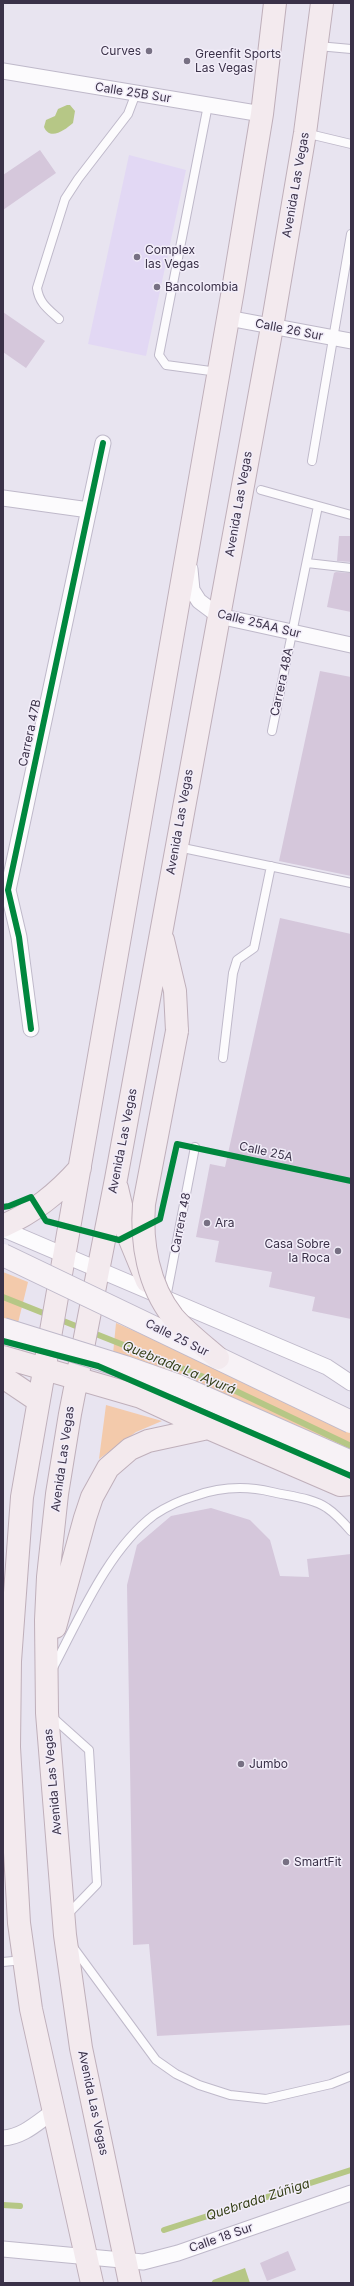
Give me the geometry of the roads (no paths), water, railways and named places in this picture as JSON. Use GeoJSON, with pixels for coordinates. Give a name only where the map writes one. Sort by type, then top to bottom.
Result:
{"type":"FeatureCollection","features":[{"type":"Feature","properties":{"kind":"main road"},"geometry":{"type":"LineString","coordinates":[[92,2283],[31,2009],[13,1961],[10,1790],[10,1661],[22,1497],[37,1400],[80,1168],[228,318],[262,114],[274,3]]}},
{"type":"Feature","properties":{"kind":"main road","name":"Avenida Las Vegas"},"geometry":{"type":"LineString","coordinates":[[130,2283],[81,2048],[64,1927],[47,1713],[46,1671],[48,1584],[56,1510],[77,1377],[116,1179],[161,934],[175,846],[272,327],[305,133],[318,46],[322,3]]}},
{"type":"Feature","properties":{"kind":"main road"},"geometry":{"type":"LineString","coordinates":[[161,934],[175,990],[177,1031],[144,1204],[142,1227],[145,1250],[157,1289],[166,1307],[183,1328],[218,1358]]}},
{"type":"Feature","properties":{"kind":"main road"},"geometry":{"type":"LineString","coordinates":[[3,1226],[38,1208],[61,1190],[80,1168]]}},
{"type":"Feature","properties":{"kind":"main road"},"geometry":{"type":"LineString","coordinates":[[116,1179],[128,1235],[159,1295]]}},
{"type":"Feature","properties":{"kind":"main road","name":"Calle 25 Sur"},"geometry":{"type":"LineString","coordinates":[[3,1255],[351,1422]]}},
{"type":"Feature","properties":{"kind":"main road"},"geometry":{"type":"LineString","coordinates":[[3,1330],[125,1367],[179,1386],[351,1462]]}},
{"type":"Feature","properties":{"kind":"main road"},"geometry":{"type":"LineString","coordinates":[[3,1357],[77,1377],[141,1397],[208,1428],[348,1486]]}},
{"type":"Feature","properties":{"kind":"main road"},"geometry":{"type":"LineString","coordinates":[[3,1377],[37,1400]]}},
{"type":"Feature","properties":{"kind":"main road"},"geometry":{"type":"LineString","coordinates":[[46,1671],[85,1518],[92,1497],[108,1468],[130,1449],[148,1441],[208,1428]]}},
{"type":"Feature","properties":{"kind":"street","name":"Calle 25B Sur"},"geometry":{"type":"LineString","coordinates":[[3,71],[262,114]]}},
{"type":"Feature","properties":{"kind":"street","name":"Calle 26 Sur"},"geometry":{"type":"LineString","coordinates":[[228,318],[351,341]]}},
{"type":"Feature","properties":{"kind":"street","name":"Carrera 47B"},"geometry":{"type":"LineString","coordinates":[[31,1029],[19,937],[5,884],[103,443]]}},
{"type":"Feature","properties":{"kind":"street"},"geometry":{"type":"LineString","coordinates":[[3,498],[89,510]]}},
{"type":"Feature","properties":{"kind":"street","name":"Calle 25AA Sur"},"geometry":{"type":"LineString","coordinates":[[187,550],[192,590],[199,602],[219,616],[351,645]]}},
{"type":"Feature","properties":{"kind":"street"},"geometry":{"type":"LineString","coordinates":[[3,1229],[327,1367],[351,1382]]}},
{"type":"Feature","properties":{"kind":"street"},"geometry":{"type":"LineString","coordinates":[[3,2138],[13,2137],[22,2133],[54,2111]]}},
{"type":"Feature","properties":{"kind":"street","name":"Calle 18 Sur"},"geometry":{"type":"LineString","coordinates":[[3,2249],[143,2262],[172,2255],[351,2193]]}},
{"type":"Feature","properties":{"kind":"lane"},"geometry":{"type":"LineString","coordinates":[[318,46],[351,49]]}},
{"type":"Feature","properties":{"kind":"lane"},"geometry":{"type":"LineString","coordinates":[[59,319],[43,304],[38,297],[37,288],[65,199],[78,179],[128,114],[136,93]]}},
{"type":"Feature","properties":{"kind":"lane"},"geometry":{"type":"LineString","coordinates":[[208,105],[159,355],[166,364],[218,372]]}},
{"type":"Feature","properties":{"kind":"lane"},"geometry":{"type":"LineString","coordinates":[[305,133],[351,144]]}},
{"type":"Feature","properties":{"kind":"lane"},"geometry":{"type":"LineString","coordinates":[[312,461],[351,234]]}},
{"type":"Feature","properties":{"kind":"lane"},"geometry":{"type":"LineString","coordinates":[[261,490],[351,515]]}},
{"type":"Feature","properties":{"kind":"lane","name":"Carrera 48A"},"geometry":{"type":"LineString","coordinates":[[272,731],[318,506]]}},
{"type":"Feature","properties":{"kind":"lane"},"geometry":{"type":"LineString","coordinates":[[307,562],[351,568]]}},
{"type":"Feature","properties":{"kind":"lane"},"geometry":{"type":"LineString","coordinates":[[175,846],[351,883]]}},
{"type":"Feature","properties":{"kind":"lane"},"geometry":{"type":"LineString","coordinates":[[223,1058],[233,972],[237,960],[254,948],[271,866]]}},
{"type":"Feature","properties":{"kind":"lane","name":"Carrera 48"},"geometry":{"type":"LineString","coordinates":[[159,1295],[195,1148]]}},
{"type":"Feature","properties":{"kind":"lane"},"geometry":{"type":"LineString","coordinates":[[46,1671],[96,1587],[127,1542],[156,1514],[182,1500],[209,1491],[235,1488],[258,1489],[315,1502],[327,1507],[351,1531]]}},
{"type":"Feature","properties":{"kind":"lane"},"geometry":{"type":"LineString","coordinates":[[47,1713],[89,1750],[97,1884],[64,1927],[156,2060],[176,2074],[199,2085],[230,2095],[266,2099],[331,2084],[351,2076]]}},
{"type":"Feature","properties":{"kind":"waterway","name":"Quebrada La Ayurá"},"geometry":{"type":"LineString","coordinates":[[3,1297],[219,1383],[351,1446]]}},
{"type":"Feature","properties":{"kind":"waterway","name":"Quebrada Zúñiga"},"geometry":{"type":"LineString","coordinates":[[164,2230],[351,2170]]}},
{"type":"Feature","properties":{"kind":"waterway","name":"Quebrada Zúñiga"},"geometry":{"type":"LineString","coordinates":[[3,2205],[20,2206]]}},
{"type":"Feature","properties":{"kind":"place","name":"Curves"},"geometry":{"type":"Point","coordinates":[149,51]}},
{"type":"Feature","properties":{"kind":"place","name":"Greenfit Sports Las Vegas"},"geometry":{"type":"Point","coordinates":[187,61]}},
{"type":"Feature","properties":{"kind":"place","name":"Complex las Vegas"},"geometry":{"type":"Point","coordinates":[137,257]}},
{"type":"Feature","properties":{"kind":"place","name":"Bancolombia"},"geometry":{"type":"Point","coordinates":[157,287]}},
{"type":"Feature","properties":{"kind":"place","name":"Ara"},"geometry":{"type":"Point","coordinates":[207,1223]}},
{"type":"Feature","properties":{"kind":"place","name":"Casa Sobre la Roca"},"geometry":{"type":"Point","coordinates":[338,1251]}},
{"type":"Feature","properties":{"kind":"place","name":"Jumbo"},"geometry":{"type":"Point","coordinates":[241,1764]}},
{"type":"Feature","properties":{"kind":"place","name":"SmartFit"},"geometry":{"type":"Point","coordinates":[286,1862]}}]}
